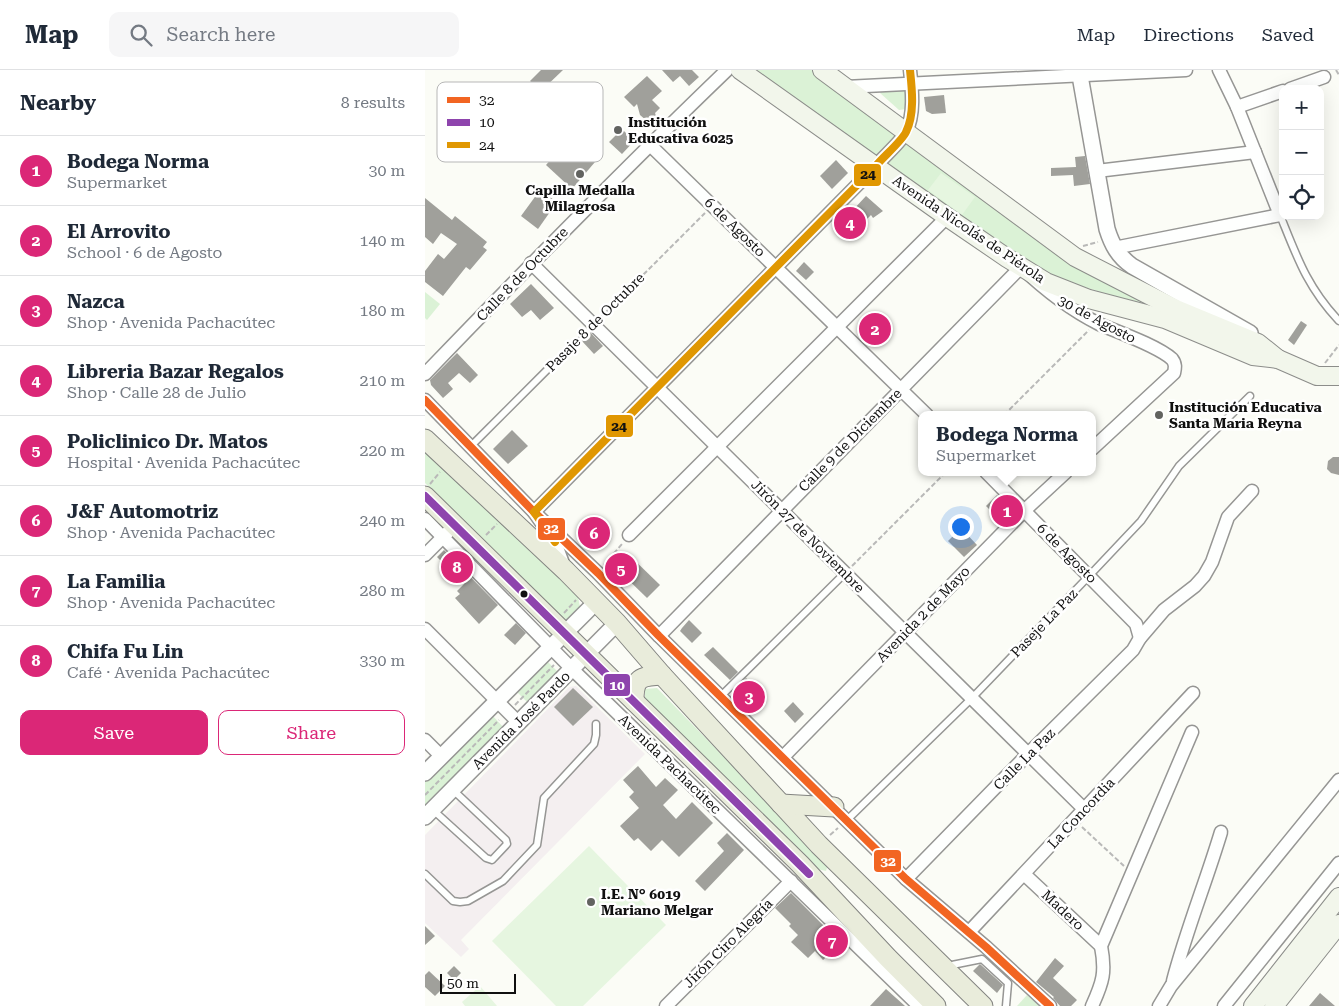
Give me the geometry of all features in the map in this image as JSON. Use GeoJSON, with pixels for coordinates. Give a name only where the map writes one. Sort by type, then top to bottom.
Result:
{"type":"FeatureCollection","features":[{"type":"Feature","properties":{"kind":"main road","name":"Avenida Nicolás de Piérola"},"geometry":{"type":"LineString","coordinates":[[740,70],[947,217],[1046,282],[1089,299],[1165,319],[1253,356],[1278,360],[1317,376],[1339,376]]}},
{"type":"Feature","properties":{"kind":"main road","name":"Avenida Nicolás de Piérola"},"geometry":{"type":"LineString","coordinates":[[822,70],[1067,251],[1092,266],[1176,308],[1258,343],[1278,360]]}},
{"type":"Feature","properties":{"kind":"main road"},"geometry":{"type":"LineString","coordinates":[[425,439],[566,570],[617,624],[661,675],[855,882],[983,1006]]}},
{"type":"Feature","properties":{"kind":"main road","name":"Avenida Pachacútec"},"geometry":{"type":"LineString","coordinates":[[425,496],[449,531],[475,546],[829,895],[936,1006]]}},
{"type":"Feature","properties":{"kind":"main road"},"geometry":{"type":"LineString","coordinates":[[633,701],[634,686],[642,677],[661,675]]}},
{"type":"Feature","properties":{"kind":"main road"},"geometry":{"type":"LineString","coordinates":[[781,804],[840,814]]}},
{"type":"Feature","properties":{"kind":"main road"},"geometry":{"type":"LineString","coordinates":[[855,882],[907,948],[966,1006]]}},
{"type":"Feature","properties":{"kind":"main road","name":"Avenida Pachacútec"},"geometry":{"type":"LineString","coordinates":[[829,895],[895,951],[951,1006]]}},
{"type":"Feature","properties":{"kind":"main road"},"geometry":{"type":"LineString","coordinates":[[1253,1006],[1339,897]]}},
{"type":"Feature","properties":{"kind":"main road"},"geometry":{"type":"LineString","coordinates":[[1274,1006],[1339,924]]}},
{"type":"Feature","properties":{"kind":"street","name":"Calle 8 de Octubre"},"geometry":{"type":"LineString","coordinates":[[425,374],[531,263],[727,70]]}},
{"type":"Feature","properties":{"kind":"street"},"geometry":{"type":"LineString","coordinates":[[534,512],[906,133],[911,112],[912,84],[910,70]]}},
{"type":"Feature","properties":{"kind":"street"},"geometry":{"type":"LineString","coordinates":[[845,87],[1080,73],[1186,70]]}},
{"type":"Feature","properties":{"kind":"street"},"geometry":{"type":"LineString","coordinates":[[1219,70],[1237,107],[1279,212]]}},
{"type":"Feature","properties":{"kind":"street"},"geometry":{"type":"LineString","coordinates":[[1080,73],[1112,243],[1121,258],[1253,334],[1298,368]]}},
{"type":"Feature","properties":{"kind":"street"},"geometry":{"type":"LineString","coordinates":[[1301,85],[1324,77]]}},
{"type":"Feature","properties":{"kind":"street"},"geometry":{"type":"LineString","coordinates":[[1237,107],[1279,92]]}},
{"type":"Feature","properties":{"kind":"street","name":"6 de Agosto"},"geometry":{"type":"LineString","coordinates":[[650,145],[838,326],[923,411]]}},
{"type":"Feature","properties":{"kind":"street"},"geometry":{"type":"LineString","coordinates":[[1097,171],[1255,152]]}},
{"type":"Feature","properties":{"kind":"street"},"geometry":{"type":"LineString","coordinates":[[1112,243],[1279,215]]}},
{"type":"Feature","properties":{"kind":"street"},"geometry":{"type":"LineString","coordinates":[[629,535],[947,217]]}},
{"type":"Feature","properties":{"kind":"street","name":"Jirón 27 de Noviembre"},"geometry":{"type":"LineString","coordinates":[[531,263],[1085,809]]}},
{"type":"Feature","properties":{"kind":"street","name":"30 de Agosto"},"geometry":{"type":"LineString","coordinates":[[1021,267],[1044,289],[1065,305],[1163,352],[1174,361],[1176,367],[1174,374],[1096,445]]}},
{"type":"Feature","properties":{"kind":"street","name":"Calle 9 de Diciembre"},"geometry":{"type":"LineString","coordinates":[[659,636],[1021,267]]}},
{"type":"Feature","properties":{"kind":"street"},"geometry":{"type":"LineString","coordinates":[[425,400],[534,512],[598,573],[720,697],[907,879],[969,932],[1050,1006]]}},
{"type":"Feature","properties":{"kind":"street","name":"6 de Agosto"},"geometry":{"type":"LineString","coordinates":[[990,476],[1137,624],[1140,638]]}},
{"type":"Feature","properties":{"kind":"street","name":"Avenida 2 de Mayo"},"geometry":{"type":"LineString","coordinates":[[783,758],[1025,510],[1062,476]]}},
{"type":"Feature","properties":{"kind":"street","name":"Calle La Paz"},"geometry":{"type":"LineString","coordinates":[[907,879],[1028,754],[1133,650],[1140,638],[1164,610],[1195,586],[1204,576],[1212,562],[1229,517],[1252,491]]}},
{"type":"Feature","properties":{"kind":"street"},"geometry":{"type":"LineString","coordinates":[[534,512],[555,542],[566,570]]}},
{"type":"Feature","properties":{"kind":"street","name":"Avenida Pachacútec"},"geometry":{"type":"LineString","coordinates":[[425,519],[449,531],[551,648],[919,1006]]}},
{"type":"Feature","properties":{"kind":"street"},"geometry":{"type":"LineString","coordinates":[[425,555],[449,531]]}},
{"type":"Feature","properties":{"kind":"street"},"geometry":{"type":"LineString","coordinates":[[425,773],[441,756],[502,707],[516,693],[551,648],[559,629],[591,596]]}},
{"type":"Feature","properties":{"kind":"street","name":"Avenida José Pardo"},"geometry":{"type":"LineString","coordinates":[[429,813],[617,624]]}},
{"type":"Feature","properties":{"kind":"street"},"geometry":{"type":"LineString","coordinates":[[425,629],[519,723]]}},
{"type":"Feature","properties":{"kind":"street","name":"La Concordia"},"geometry":{"type":"LineString","coordinates":[[969,932],[1193,693]]}},
{"type":"Feature","properties":{"kind":"street"},"geometry":{"type":"LineString","coordinates":[[1092,1006],[1102,984],[1103,959],[1101,946],[1192,732]]}},
{"type":"Feature","properties":{"kind":"street"},"geometry":{"type":"LineString","coordinates":[[425,740],[441,756]]}},
{"type":"Feature","properties":{"kind":"street"},"geometry":{"type":"LineString","coordinates":[[1159,1006],[1171,986],[1339,780]]}},
{"type":"Feature","properties":{"kind":"street"},"geometry":{"type":"LineString","coordinates":[[1171,986],[1185,936],[1221,832]]}},
{"type":"Feature","properties":{"kind":"street"},"geometry":{"type":"LineString","coordinates":[[1224,1006],[1339,863]]}},
{"type":"Feature","properties":{"kind":"street","name":"Madero"},"geometry":{"type":"LineString","coordinates":[[1024,874],[1101,946]]}},
{"type":"Feature","properties":{"kind":"street","name":"Jirón Ciro Alegría"},"geometry":{"type":"LineString","coordinates":[[666,1006],[791,881]]}},
{"type":"Feature","properties":{"kind":"lane"},"geometry":{"type":"LineString","coordinates":[[1282,220],[1308,282],[1325,306],[1339,321]]}},
{"type":"Feature","properties":{"kind":"lane","name":"Pasaje 8 de Octubre"},"geometry":{"type":"LineString","coordinates":[[470,447],[551,366]]}},
{"type":"Feature","properties":{"kind":"lane","name":"Paseje La Paz"},"geometry":{"type":"LineString","coordinates":[[840,814],[972,698],[1141,521],[1179,466],[1250,396]]}},
{"type":"Feature","properties":{"kind":"lane"},"geometry":{"type":"LineString","coordinates":[[720,697],[845,573]]}},
{"type":"Feature","properties":{"kind":"lane"},"geometry":{"type":"LineString","coordinates":[[425,874],[453,901],[460,902],[468,901],[503,881],[537,845],[544,798],[594,744],[596,724]]}},
{"type":"Feature","properties":{"kind":"lane"},"geometry":{"type":"LineString","coordinates":[[429,813],[486,858],[492,860],[507,844],[506,840],[452,789]]}},
{"type":"Feature","properties":{"kind":"lane"},"geometry":{"type":"LineString","coordinates":[[944,967],[982,959],[1008,984],[1006,1006]]}},
{"type":"Feature","properties":{"kind":"path"},"geometry":{"type":"LineString","coordinates":[[1336,70],[1339,75]]}},
{"type":"Feature","properties":{"kind":"path","name":"Pasaje 8 de Octubre"},"geometry":{"type":"LineString","coordinates":[[551,366],[712,205]]}},
{"type":"Feature","properties":{"kind":"path"},"geometry":{"type":"LineString","coordinates":[[1067,251],[1112,243]]}},
{"type":"Feature","properties":{"kind":"path"},"geometry":{"type":"LineString","coordinates":[[1008,411],[1097,322]]}},
{"type":"Feature","properties":{"kind":"path"},"geometry":{"type":"LineString","coordinates":[[1317,376],[1339,345]]}},
{"type":"Feature","properties":{"kind":"path"},"geometry":{"type":"LineString","coordinates":[[425,489],[450,463]]}},
{"type":"Feature","properties":{"kind":"path"},"geometry":{"type":"LineString","coordinates":[[845,573],[942,476]]}},
{"type":"Feature","properties":{"kind":"path"},"geometry":{"type":"LineString","coordinates":[[475,546],[507,514]]}},
{"type":"Feature","properties":{"kind":"path"},"geometry":{"type":"LineString","coordinates":[[598,573],[629,535]]}},
{"type":"Feature","properties":{"kind":"path"},"geometry":{"type":"LineString","coordinates":[[559,629],[591,596]]}},
{"type":"Feature","properties":{"kind":"path"},"geometry":{"type":"LineString","coordinates":[[425,795],[454,766],[502,707],[516,693],[555,664]]}},
{"type":"Feature","properties":{"kind":"path"},"geometry":{"type":"LineString","coordinates":[[516,693],[532,709]]}},
{"type":"Feature","properties":{"kind":"path"},"geometry":{"type":"LineString","coordinates":[[454,766],[465,776]]}},
{"type":"Feature","properties":{"kind":"path"},"geometry":{"type":"LineString","coordinates":[[1074,820],[1132,873]]}},
{"type":"Feature","properties":{"kind":"shaded area"},"geometry":{"type":"Polygon","coordinates":[[[576,686],[645,754],[461,940],[469,949],[461,957],[425,923],[425,835],[569,687],[576,686]]]}},
{"type":"Feature","properties":{"kind":"green space"},"geometry":{"type":"Polygon","coordinates":[[[749,70],[816,70],[899,134],[877,158],[749,70]]]}},
{"type":"Feature","properties":{"kind":"green space"},"geometry":{"type":"Polygon","coordinates":[[[886,89],[905,90],[909,94],[906,109],[899,110],[880,93],[886,89]]]}},
{"type":"Feature","properties":{"kind":"green space"},"geometry":{"type":"Polygon","coordinates":[[[908,143],[1159,307],[1104,293],[1064,280],[1029,263],[987,237],[886,165],[908,143]]]}},
{"type":"Feature","properties":{"kind":"green space"},"geometry":{"type":"Polygon","coordinates":[[[941,173],[975,197],[962,215],[928,190],[941,173]]]}},
{"type":"Feature","properties":{"kind":"green space"},"geometry":{"type":"Polygon","coordinates":[[[425,292],[440,304],[427,320],[425,318],[425,292]]]}},
{"type":"Feature","properties":{"kind":"green space"},"geometry":{"type":"Polygon","coordinates":[[[425,451],[577,592],[581,612],[571,621],[556,616],[425,483],[425,451]]]}},
{"type":"Feature","properties":{"kind":"green space"},"geometry":{"type":"Polygon","coordinates":[[[547,661],[560,674],[530,705],[516,691],[547,661]]]}},
{"type":"Feature","properties":{"kind":"green space"},"geometry":{"type":"Polygon","coordinates":[[[657,688],[828,864],[826,871],[817,869],[645,701],[645,689],[657,688]]]}},
{"type":"Feature","properties":{"kind":"green space"},"geometry":{"type":"Polygon","coordinates":[[[491,714],[505,729],[425,808],[425,779],[491,714]]]}},
{"type":"Feature","properties":{"kind":"green space"},"geometry":{"type":"Polygon","coordinates":[[[589,846],[666,925],[583,1006],[556,1006],[492,941],[589,846]]]}},
{"type":"Feature","properties":{"kind":"green space"},"geometry":{"type":"Polygon","coordinates":[[[480,986],[497,1006],[465,1006],[462,1002],[480,986]]]}},
{"type":"Feature","properties":{"kind":"green space"},"geometry":{"type":"Polygon","coordinates":[[[1027,995],[1040,1006],[1017,1006],[1027,995]]]}},
{"type":"Feature","properties":{"kind":"building"},"geometry":{"type":"Polygon","coordinates":[[[541,70],[563,70],[550,82],[530,81],[541,70]]]}},
{"type":"Feature","properties":{"kind":"building"},"geometry":{"type":"Polygon","coordinates":[[[662,70],[692,70],[699,77],[689,86],[680,76],[673,82],[662,70]]]}},
{"type":"Feature","properties":{"kind":"building"},"geometry":{"type":"Polygon","coordinates":[[[647,76],[662,91],[652,100],[660,108],[655,113],[656,116],[652,121],[647,121],[640,115],[637,104],[634,107],[624,97],[647,76]]]}},
{"type":"Feature","properties":{"kind":"building"},"geometry":{"type":"Polygon","coordinates":[[[944,95],[946,113],[932,114],[926,111],[924,97],[944,95]]]}},
{"type":"Feature","properties":{"kind":"building"},"geometry":{"type":"Polygon","coordinates":[[[622,129],[628,135],[631,132],[637,138],[622,154],[609,142],[622,129]]]}},
{"type":"Feature","properties":{"kind":"building"},"geometry":{"type":"Polygon","coordinates":[[[1085,156],[1090,184],[1074,186],[1073,175],[1051,176],[1051,168],[1076,167],[1075,157],[1085,156]]]}},
{"type":"Feature","properties":{"kind":"building"},"geometry":{"type":"Polygon","coordinates":[[[836,160],[848,173],[832,189],[820,176],[836,160]]]}},
{"type":"Feature","properties":{"kind":"building"},"geometry":{"type":"Polygon","coordinates":[[[549,162],[595,162],[572,189],[546,165],[549,162]]]}},
{"type":"Feature","properties":{"kind":"building"},"geometry":{"type":"Polygon","coordinates":[[[540,190],[557,202],[538,229],[521,216],[540,190]]]}},
{"type":"Feature","properties":{"kind":"building"},"geometry":{"type":"Polygon","coordinates":[[[866,196],[883,211],[873,218],[871,215],[865,221],[862,219],[849,230],[843,223],[855,212],[853,210],[866,196]]]}},
{"type":"Feature","properties":{"kind":"building"},"geometry":{"type":"Polygon","coordinates":[[[425,198],[452,220],[455,216],[487,242],[483,247],[487,250],[470,270],[466,267],[443,296],[425,282],[425,271],[438,254],[444,259],[457,244],[441,233],[433,244],[425,237],[425,198]]]}},
{"type":"Feature","properties":{"kind":"building"},"geometry":{"type":"Polygon","coordinates":[[[804,262],[814,272],[806,280],[796,271],[804,262]]]}},
{"type":"Feature","properties":{"kind":"building"},"geometry":{"type":"Polygon","coordinates":[[[531,284],[554,308],[540,320],[531,310],[522,317],[510,304],[531,284]]]}},
{"type":"Feature","properties":{"kind":"building"},"geometry":{"type":"Polygon","coordinates":[[[881,314],[890,323],[869,343],[860,334],[881,314]]]}},
{"type":"Feature","properties":{"kind":"building"},"geometry":{"type":"Polygon","coordinates":[[[1301,321],[1307,325],[1294,345],[1288,340],[1301,321]]]}},
{"type":"Feature","properties":{"kind":"building"},"geometry":{"type":"Polygon","coordinates":[[[590,332],[603,346],[594,354],[581,340],[590,332]]]}},
{"type":"Feature","properties":{"kind":"building"},"geometry":{"type":"Polygon","coordinates":[[[457,353],[478,375],[470,383],[459,373],[448,383],[453,389],[443,398],[431,385],[430,380],[457,353]]]}},
{"type":"Feature","properties":{"kind":"building"},"geometry":{"type":"Polygon","coordinates":[[[512,430],[528,446],[508,464],[493,449],[512,430]]]}},
{"type":"Feature","properties":{"kind":"building"},"geometry":{"type":"Polygon","coordinates":[[[1333,457],[1339,457],[1339,475],[1331,473],[1327,469],[1328,461],[1333,457]]]}},
{"type":"Feature","properties":{"kind":"building"},"geometry":{"type":"Polygon","coordinates":[[[997,495],[1010,508],[1010,512],[1001,521],[986,506],[997,495]]]}},
{"type":"Feature","properties":{"kind":"building"},"geometry":{"type":"Polygon","coordinates":[[[961,528],[977,545],[964,557],[948,541],[961,528]]]}},
{"type":"Feature","properties":{"kind":"building"},"geometry":{"type":"Polygon","coordinates":[[[444,550],[498,605],[479,624],[455,598],[460,594],[457,591],[464,584],[437,557],[444,550]]]}},
{"type":"Feature","properties":{"kind":"building"},"geometry":{"type":"Polygon","coordinates":[[[626,552],[660,585],[647,598],[613,565],[626,552]]]}},
{"type":"Feature","properties":{"kind":"building"},"geometry":{"type":"Polygon","coordinates":[[[689,620],[702,633],[692,643],[680,631],[689,620]]]}},
{"type":"Feature","properties":{"kind":"building"},"geometry":{"type":"Polygon","coordinates":[[[516,623],[526,633],[515,645],[504,635],[516,623]]]}},
{"type":"Feature","properties":{"kind":"building"},"geometry":{"type":"Polygon","coordinates":[[[713,647],[738,672],[730,680],[704,655],[713,647]]]}},
{"type":"Feature","properties":{"kind":"building"},"geometry":{"type":"Polygon","coordinates":[[[746,678],[762,695],[752,704],[737,688],[746,678]]]}},
{"type":"Feature","properties":{"kind":"building"},"geometry":{"type":"Polygon","coordinates":[[[573,688],[593,707],[573,726],[554,707],[573,688]]]}},
{"type":"Feature","properties":{"kind":"building"},"geometry":{"type":"Polygon","coordinates":[[[793,702],[804,714],[795,723],[784,711],[793,702]]]}},
{"type":"Feature","properties":{"kind":"building"},"geometry":{"type":"Polygon","coordinates":[[[638,766],[656,787],[665,778],[678,790],[663,805],[676,819],[692,802],[713,823],[679,857],[662,840],[651,851],[638,838],[634,841],[620,826],[639,808],[629,797],[634,792],[623,780],[638,766]]]}},
{"type":"Feature","properties":{"kind":"building"},"geometry":{"type":"Polygon","coordinates":[[[727,833],[744,850],[705,891],[695,881],[724,851],[717,843],[727,833]]]}},
{"type":"Feature","properties":{"kind":"building"},"geometry":{"type":"Polygon","coordinates":[[[791,893],[845,947],[839,953],[835,949],[823,960],[815,951],[808,958],[791,942],[798,935],[789,926],[791,924],[775,908],[791,893]]]}},
{"type":"Feature","properties":{"kind":"building"},"geometry":{"type":"Polygon","coordinates":[[[425,926],[435,936],[425,945],[425,926]]]}},
{"type":"Feature","properties":{"kind":"building"},"geometry":{"type":"Polygon","coordinates":[[[1055,958],[1064,966],[1053,978],[1077,1000],[1071,1006],[1060,1006],[1054,997],[1036,982],[1055,958]]]}},
{"type":"Feature","properties":{"kind":"building"},"geometry":{"type":"Polygon","coordinates":[[[980,964],[1003,985],[997,993],[973,971],[980,964]]]}},
{"type":"Feature","properties":{"kind":"building"},"geometry":{"type":"Polygon","coordinates":[[[454,966],[461,973],[454,980],[447,973],[454,966]]]}},
{"type":"Feature","properties":{"kind":"building"},"geometry":{"type":"Polygon","coordinates":[[[429,971],[445,986],[435,996],[425,987],[425,975],[429,971]]]}},
{"type":"Feature","properties":{"kind":"building"},"geometry":{"type":"Polygon","coordinates":[[[886,989],[905,1006],[870,1006],[886,989]]]}},
{"type":"Feature","properties":{"kind":"building"},"geometry":{"type":"Polygon","coordinates":[[[1320,993],[1335,1006],[1309,1006],[1320,993]]]}},
{"type":"Feature","properties":{"kind":"transit line","name":"24"},"geometry":{"type":"LineString","coordinates":[[555,542],[534,512],[900,140],[906,132],[911,117],[910,70]]}},
{"type":"Feature","properties":{"kind":"transit line","name":"32"},"geometry":{"type":"LineString","coordinates":[[425,400],[534,512],[598,573],[659,636],[906,879],[986,947],[1050,1006]]}},
{"type":"Feature","properties":{"kind":"transit line","name":"10"},"geometry":{"type":"LineString","coordinates":[[425,496],[809,874]]}},
{"type":"Feature","properties":{"kind":"place","name":"Institución Educativa 6025"},"geometry":{"type":"Point","coordinates":[618,130]}},
{"type":"Feature","properties":{"kind":"place","name":"Capilla Medalla Milagrosa"},"geometry":{"type":"Point","coordinates":[580,174]}},
{"type":"Feature","properties":{"kind":"place","name":"Libreria Bazar Regalos"},"geometry":{"type":"Point","coordinates":[850,223]}},
{"type":"Feature","properties":{"kind":"place","name":"El Arrovito"},"geometry":{"type":"Point","coordinates":[875,329]}},
{"type":"Feature","properties":{"kind":"place","name":"Institución Educativa Santa Maria Reyna"},"geometry":{"type":"Point","coordinates":[1159,415]}},
{"type":"Feature","properties":{"kind":"place","name":"Bodega Norma"},"geometry":{"type":"Point","coordinates":[1007,511]}},
{"type":"Feature","properties":{"kind":"place","name":"J&F Automotriz"},"geometry":{"type":"Point","coordinates":[594,533]}},
{"type":"Feature","properties":{"kind":"place","name":"Chifa Fu Lin"},"geometry":{"type":"Point","coordinates":[457,567]}},
{"type":"Feature","properties":{"kind":"place","name":"Policlinico Dr. Matos"},"geometry":{"type":"Point","coordinates":[621,569]}},
{"type":"Feature","properties":{"kind":"place","name":"Nazca"},"geometry":{"type":"Point","coordinates":[749,697]}},
{"type":"Feature","properties":{"kind":"place","name":"I.E. N° 6019 Mariano Melgar"},"geometry":{"type":"Point","coordinates":[591,902]}},
{"type":"Feature","properties":{"kind":"place","name":"La Familia"},"geometry":{"type":"Point","coordinates":[832,941]}}]}
